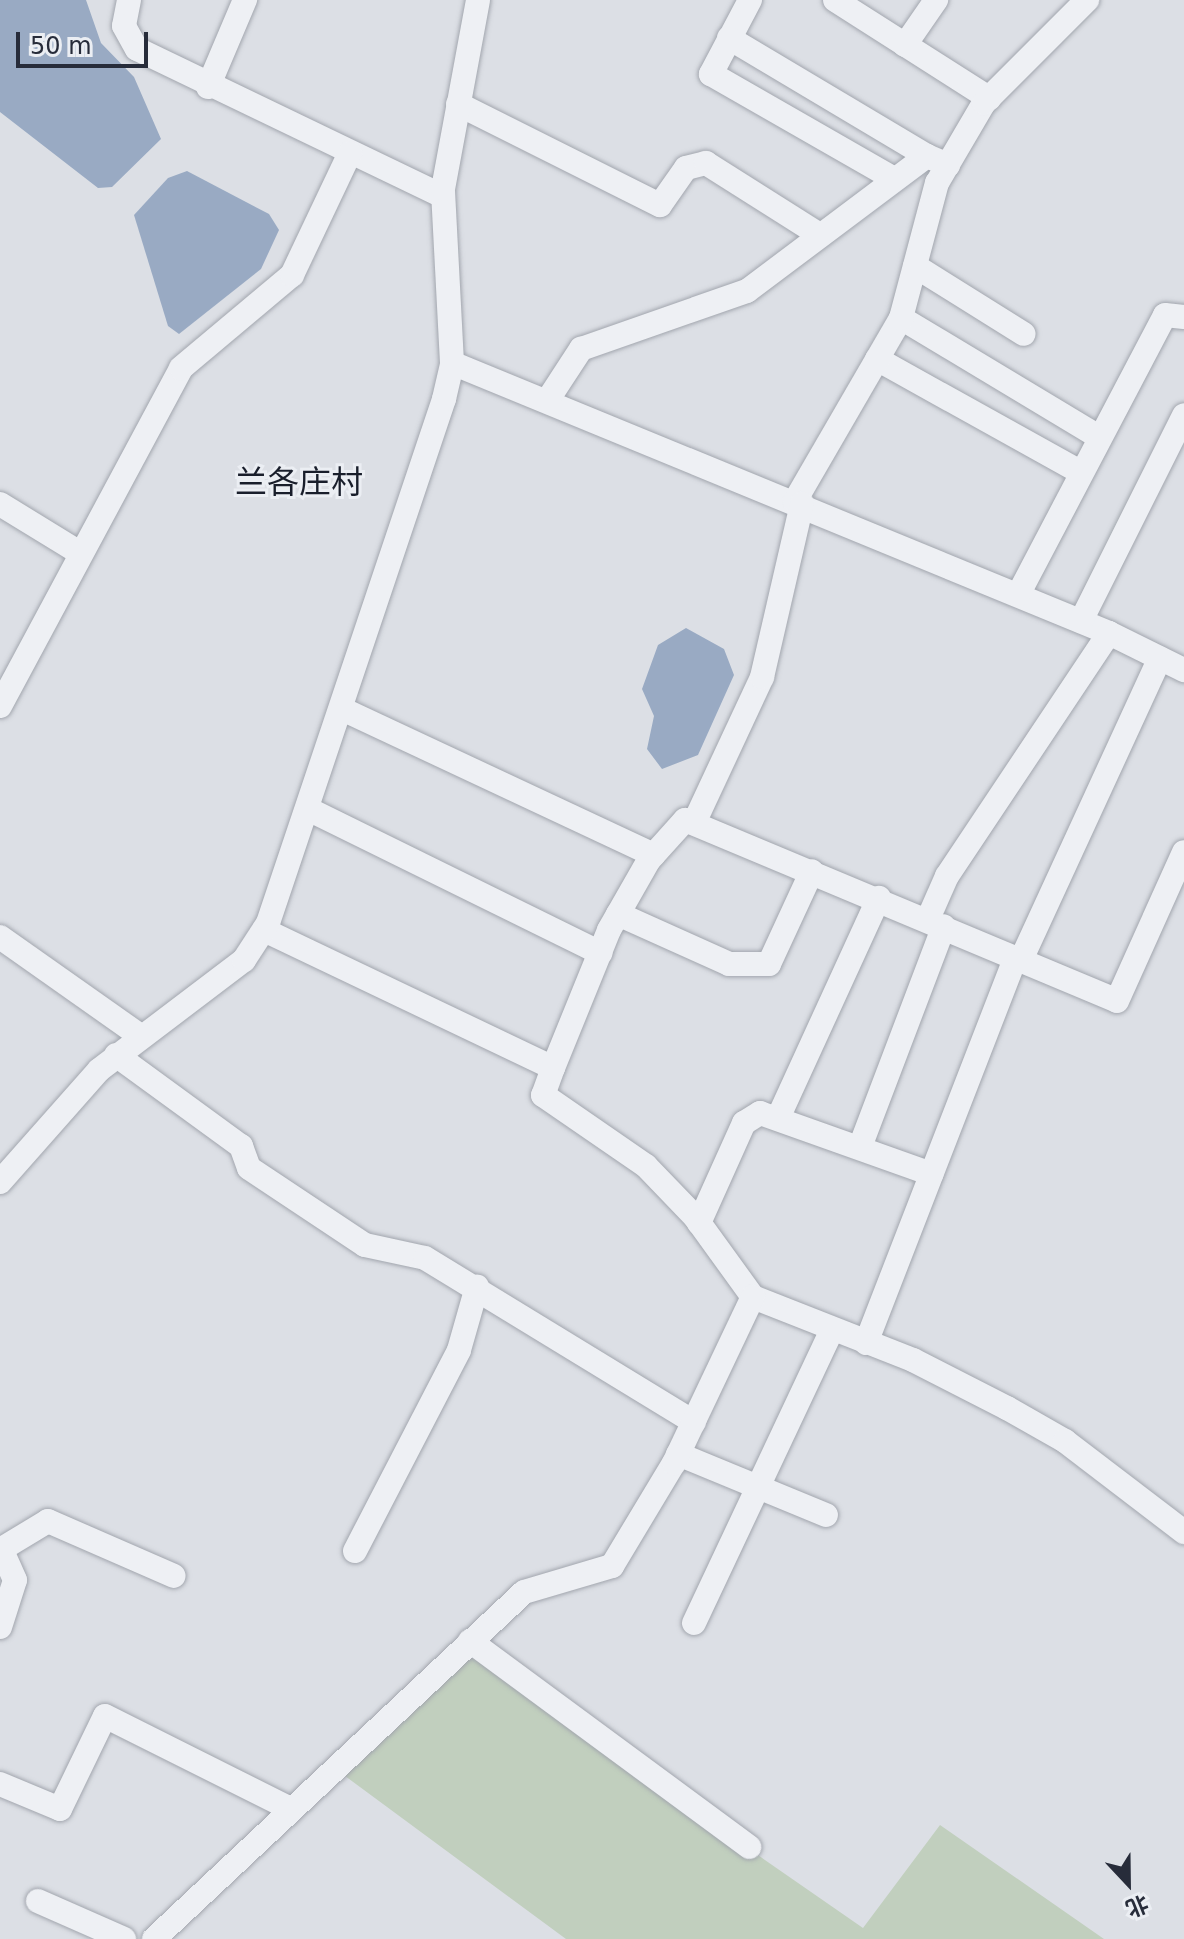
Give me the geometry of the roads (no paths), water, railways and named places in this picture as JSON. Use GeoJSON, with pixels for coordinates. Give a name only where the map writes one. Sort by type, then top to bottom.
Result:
{"type":"FeatureCollection","features":[{"type":"Feature","properties":{"kind":"street"},"geometry":{"type":"LineString","coordinates":[[129,0],[124,26],[132,44],[208,87],[443,196]]}},
{"type":"Feature","properties":{"kind":"street"},"geometry":{"type":"LineString","coordinates":[[208,87],[245,0]]}},
{"type":"Feature","properties":{"kind":"street"},"geometry":{"type":"LineString","coordinates":[[0,1182],[116,1055],[244,960],[264,930],[342,709],[452,363],[443,196],[478,0]]}},
{"type":"Feature","properties":{"kind":"street"},"geometry":{"type":"LineString","coordinates":[[750,0],[711,74],[894,179]]}},
{"type":"Feature","properties":{"kind":"street"},"geometry":{"type":"LineString","coordinates":[[835,0],[989,98]]}},
{"type":"Feature","properties":{"kind":"street"},"geometry":{"type":"LineString","coordinates":[[905,45],[936,0]]}},
{"type":"Feature","properties":{"kind":"street"},"geometry":{"type":"LineString","coordinates":[[549,398],[581,349],[747,291],[894,179],[937,160],[989,98],[1087,0]]}},
{"type":"Feature","properties":{"kind":"street"},"geometry":{"type":"LineString","coordinates":[[729,38],[937,160]]}},
{"type":"Feature","properties":{"kind":"street"},"geometry":{"type":"LineString","coordinates":[[458,104],[660,205],[686,168],[706,163],[820,235]]}},
{"type":"Feature","properties":{"kind":"street"},"geometry":{"type":"LineString","coordinates":[[0,706],[181,368],[292,275],[350,153]]}},
{"type":"Feature","properties":{"kind":"street"},"geometry":{"type":"LineString","coordinates":[[694,823],[762,677],[798,502],[901,318],[937,160]]}},
{"type":"Feature","properties":{"kind":"street"},"geometry":{"type":"LineString","coordinates":[[915,266],[1024,334]]}},
{"type":"Feature","properties":{"kind":"street"},"geometry":{"type":"LineString","coordinates":[[1018,595],[1078,471],[1165,315],[1184,317]]}},
{"type":"Feature","properties":{"kind":"street"},"geometry":{"type":"LineString","coordinates":[[901,318],[1097,436]]}},
{"type":"Feature","properties":{"kind":"street"},"geometry":{"type":"LineString","coordinates":[[877,359],[1078,471]]}},
{"type":"Feature","properties":{"kind":"street"},"geometry":{"type":"LineString","coordinates":[[452,363],[549,398],[798,502],[1109,633],[1184,670]]}},
{"type":"Feature","properties":{"kind":"street"},"geometry":{"type":"LineString","coordinates":[[1081,621],[1184,415]]}},
{"type":"Feature","properties":{"kind":"street"},"geometry":{"type":"LineString","coordinates":[[0,504],[80,553]]}},
{"type":"Feature","properties":{"kind":"street"},"geometry":{"type":"LineString","coordinates":[[860,1147],[936,922],[947,876],[1109,633]]}},
{"type":"Feature","properties":{"kind":"street"},"geometry":{"type":"LineString","coordinates":[[866,1343],[1018,958],[1160,658]]}},
{"type":"Feature","properties":{"kind":"street"},"geometry":{"type":"LineString","coordinates":[[342,709],[654,855]]}},
{"type":"Feature","properties":{"kind":"street"},"geometry":{"type":"LineString","coordinates":[[308,809],[601,953]]}},
{"type":"Feature","properties":{"kind":"street"},"geometry":{"type":"LineString","coordinates":[[1184,852],[1117,1001],[879,898],[685,820],[654,855],[618,914],[543,1095],[646,1166],[699,1223],[753,1297],[948,1376],[1065,1441],[1184,1532]]}},
{"type":"Feature","properties":{"kind":"street"},"geometry":{"type":"LineString","coordinates":[[618,914],[729,964],[769,964],[812,871]]}},
{"type":"Feature","properties":{"kind":"street"},"geometry":{"type":"LineString","coordinates":[[779,1116],[879,898]]}},
{"type":"Feature","properties":{"kind":"street"},"geometry":{"type":"LineString","coordinates":[[264,930],[553,1068]]}},
{"type":"Feature","properties":{"kind":"street"},"geometry":{"type":"LineString","coordinates":[[0,937],[139,1035]]}},
{"type":"Feature","properties":{"kind":"street"},"geometry":{"type":"LineString","coordinates":[[116,1055],[241,1146],[249,1168],[365,1245],[425,1258],[694,1422]]}},
{"type":"Feature","properties":{"kind":"street"},"geometry":{"type":"LineString","coordinates":[[699,1223],[744,1123],[760,1113],[779,1116],[931,1174]]}},
{"type":"Feature","properties":{"kind":"street"},"geometry":{"type":"LineString","coordinates":[[355,1551],[459,1350],[477,1287]]}},
{"type":"Feature","properties":{"kind":"street"},"geometry":{"type":"LineString","coordinates":[[154,1939],[470,1641],[542,1583],[612,1566],[678,1454],[753,1297]]}},
{"type":"Feature","properties":{"kind":"street"},"geometry":{"type":"LineString","coordinates":[[694,1623],[832,1330]]}},
{"type":"Feature","properties":{"kind":"street"},"geometry":{"type":"LineString","coordinates":[[678,1454],[826,1515]]}},
{"type":"Feature","properties":{"kind":"street"},"geometry":{"type":"LineString","coordinates":[[0,1627],[15,1580],[1,1550],[48,1521],[174,1576]]}},
{"type":"Feature","properties":{"kind":"street"},"geometry":{"type":"LineString","coordinates":[[470,1641],[749,1847]]}},
{"type":"Feature","properties":{"kind":"street"},"geometry":{"type":"LineString","coordinates":[[0,1784],[60,1809],[105,1716],[291,1809]]}},
{"type":"Feature","properties":{"kind":"street"},"geometry":{"type":"LineString","coordinates":[[38,1901],[124,1939]]}},
{"type":"Feature","properties":{"kind":"water"},"geometry":{"type":"Polygon","coordinates":[[[0,0],[86,0],[101,43],[134,77],[161,139],[112,187],[98,188],[0,112],[0,0]]]}},
{"type":"Feature","properties":{"kind":"water"},"geometry":{"type":"Polygon","coordinates":[[[187,171],[269,214],[279,230],[261,269],[179,334],[168,326],[134,215],[168,178],[187,171]]]}},
{"type":"Feature","properties":{"kind":"water"},"geometry":{"type":"Polygon","coordinates":[[[686,628],[724,649],[734,675],[698,755],[662,769],[647,749],[654,716],[642,689],[658,645],[686,628]]]}},
{"type":"Feature","properties":{"kind":"district","name":"兰各庄村"},"geometry":{"type":"Point","coordinates":[299,482]}}]}
